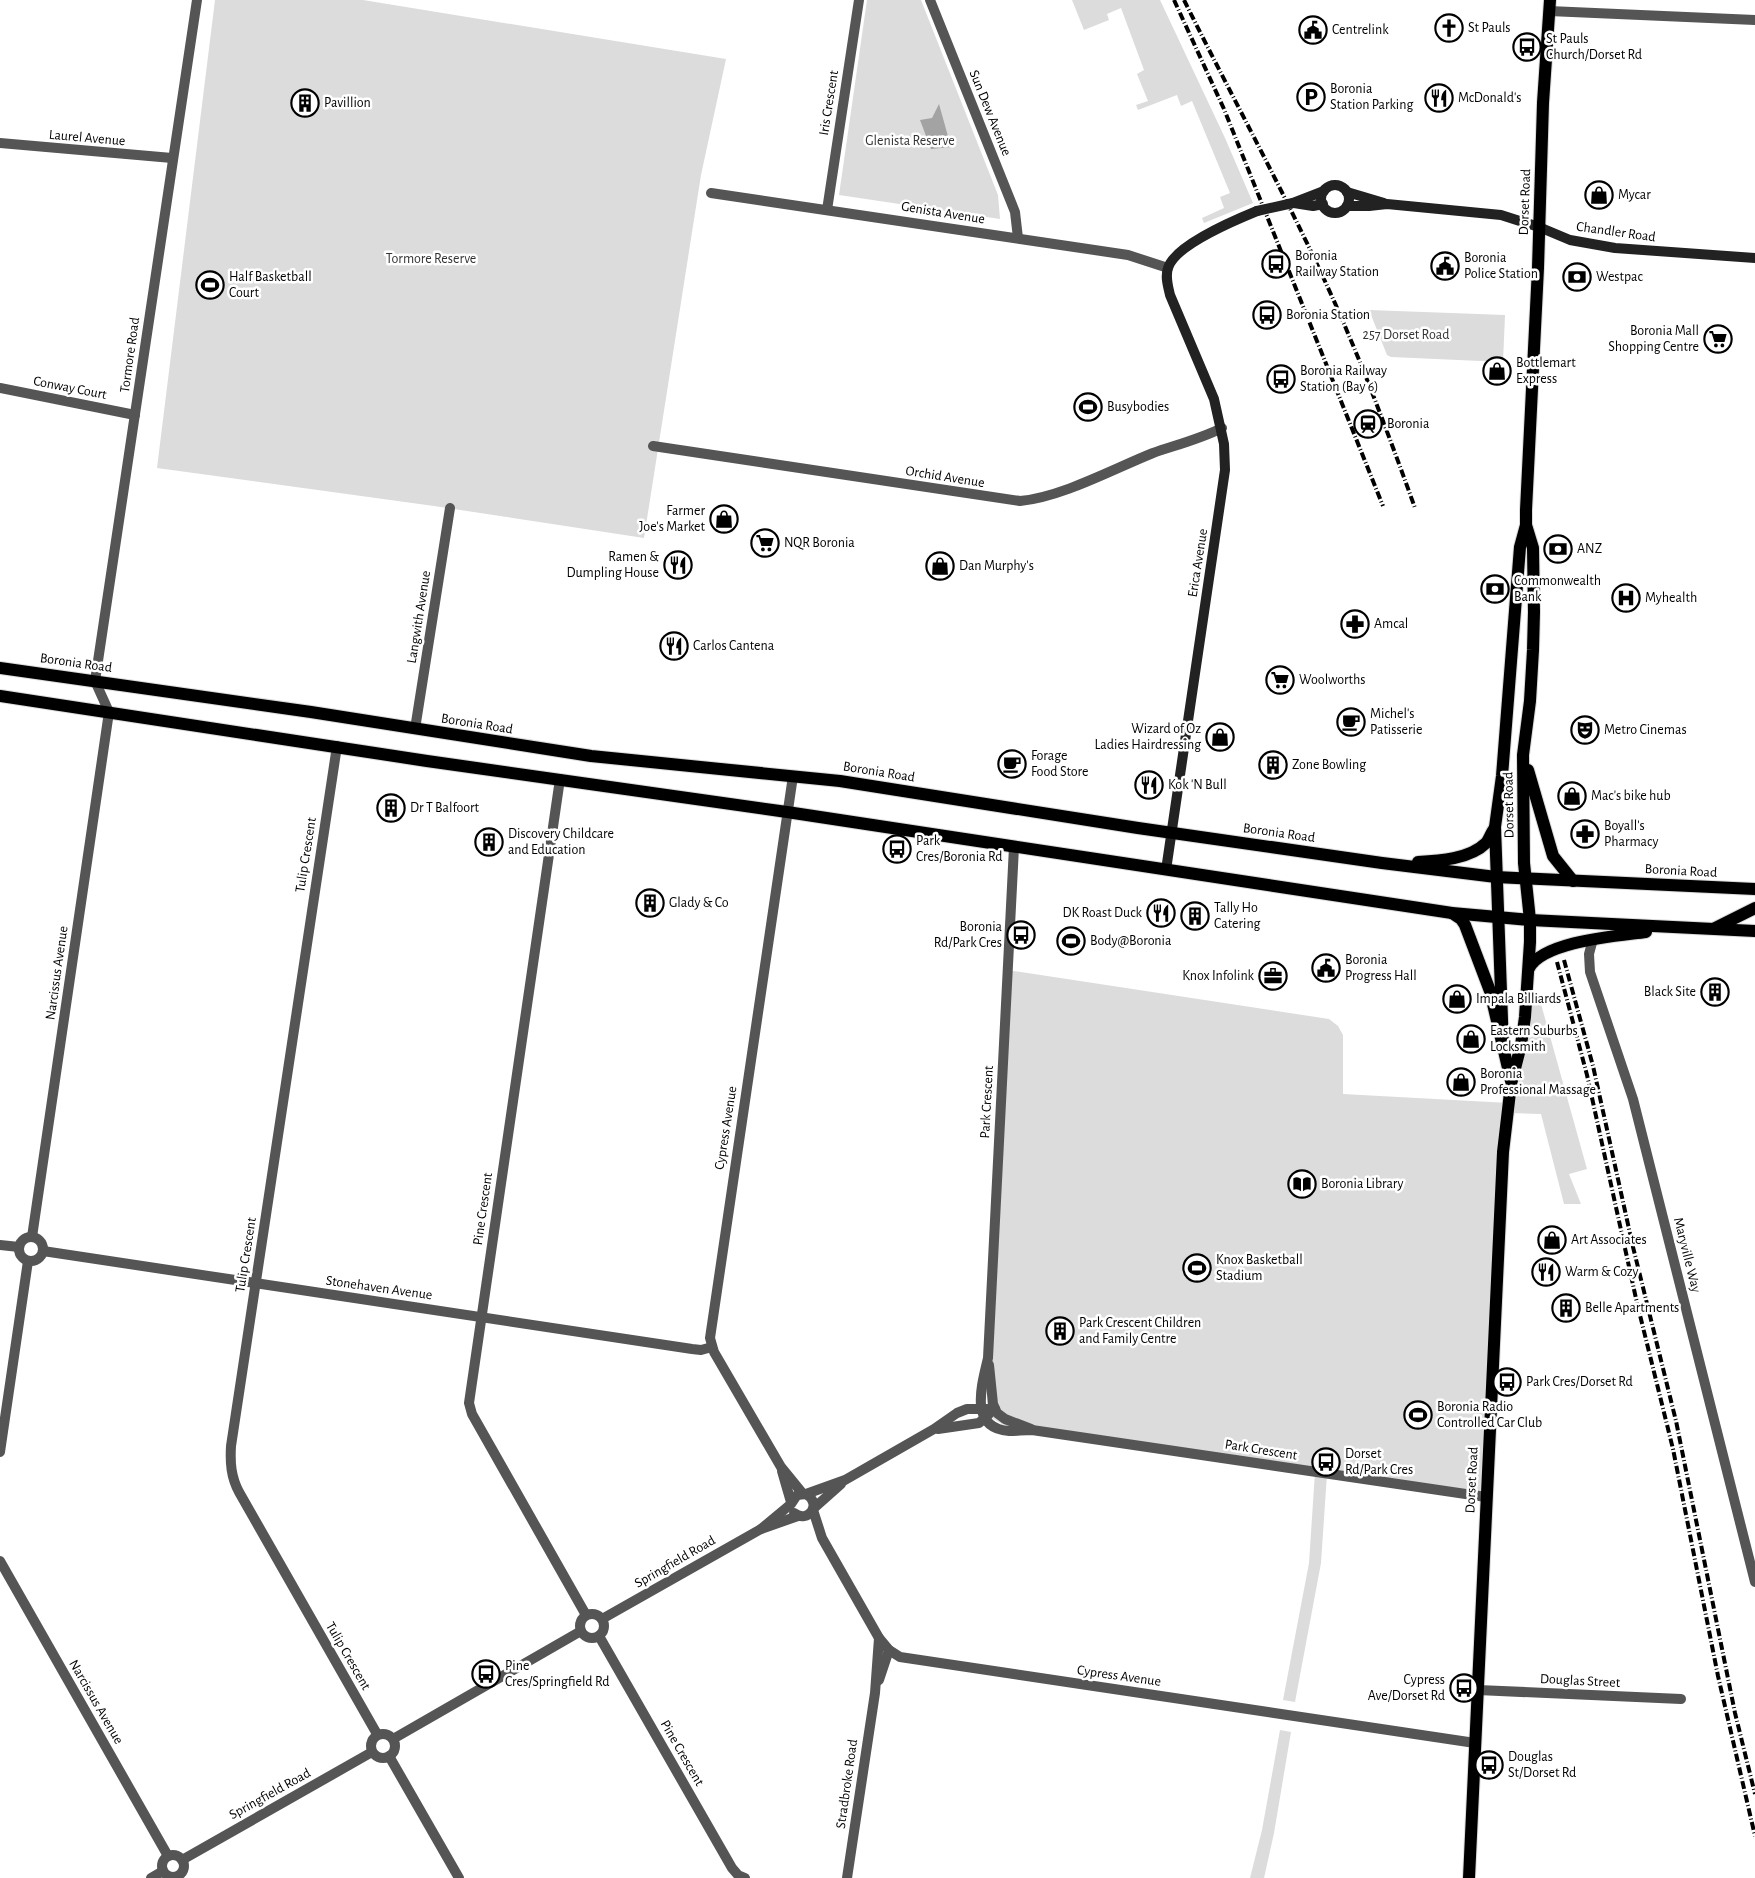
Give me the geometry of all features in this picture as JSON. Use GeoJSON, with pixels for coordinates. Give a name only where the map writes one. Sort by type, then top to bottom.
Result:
{"type":"FeatureCollection","features":[{"type":"Feature","properties":{"kind":"main road","name":"Dorset Road"},"geometry":{"type":"LineString","coordinates":[[1503,1047],[1495,827],[1502,776],[1520,547],[1526,525],[1543,103],[1550,5]]}},
{"type":"Feature","properties":{"kind":"main road"},"geometry":{"type":"LineString","coordinates":[[1168,268],[1171,262],[1192,243],[1234,220],[1257,211],[1293,202],[1336,185],[1345,188],[1349,199],[1347,206],[1336,212],[1327,210],[1322,200],[1324,191]]}},
{"type":"Feature","properties":{"kind":"main road","name":"Chandler Road"},"geometry":{"type":"LineString","coordinates":[[1347,192],[1387,204],[1501,215],[1539,227],[1570,240],[1615,248],[1755,258]]}},
{"type":"Feature","properties":{"kind":"main road"},"geometry":{"type":"LineString","coordinates":[[1293,202],[1313,206],[1323,204]]}},
{"type":"Feature","properties":{"kind":"main road","name":"Chandler Road"},"geometry":{"type":"LineString","coordinates":[[1347,206],[1387,204]]}},
{"type":"Feature","properties":{"kind":"main road","name":"Erica Avenue"},"geometry":{"type":"LineString","coordinates":[[1166,870],[1225,470],[1222,428],[1214,399],[1170,295],[1167,284],[1168,268]]}},
{"type":"Feature","properties":{"kind":"main road","name":"Dorset Road"},"geometry":{"type":"LineString","coordinates":[[1469,1878],[1503,1159],[1511,1084],[1521,1045],[1529,968],[1530,920],[1524,855],[1523,756],[1530,701],[1533,650],[1533,548],[1526,525]]}},
{"type":"Feature","properties":{"kind":"main road","name":"Boronia Road"},"geometry":{"type":"LineString","coordinates":[[0,668],[310,712],[591,756],[840,781],[1172,833],[1382,863],[1496,877],[1755,890]]}},
{"type":"Feature","properties":{"kind":"main road"},"geometry":{"type":"LineString","coordinates":[[0,696],[787,812],[1452,913],[1530,920],[1755,931]]}},
{"type":"Feature","properties":{"kind":"main road"},"geometry":{"type":"LineString","coordinates":[[1523,756],[1553,856],[1573,881]]}},
{"type":"Feature","properties":{"kind":"main road"},"geometry":{"type":"LineString","coordinates":[[1382,863],[1442,860],[1472,852],[1486,843],[1495,827]]}},
{"type":"Feature","properties":{"kind":"main road"},"geometry":{"type":"LineString","coordinates":[[1713,929],[1755,908]]}},
{"type":"Feature","properties":{"kind":"main road","name":"Dorset Road"},"geometry":{"type":"LineString","coordinates":[[1452,913],[1461,919],[1471,940],[1490,992],[1511,1084]]}},
{"type":"Feature","properties":{"kind":"main road"},"geometry":{"type":"LineString","coordinates":[[1529,968],[1536,958],[1550,951],[1593,939],[1676,928]]}},
{"type":"Feature","properties":{"kind":"street","name":"Tormore Road"},"geometry":{"type":"LineString","coordinates":[[95,681],[197,0]]}},
{"type":"Feature","properties":{"kind":"street","name":"Iris Crescent"},"geometry":{"type":"LineString","coordinates":[[827,210],[859,0]]}},
{"type":"Feature","properties":{"kind":"street","name":"Sun Dew Avenue"},"geometry":{"type":"LineString","coordinates":[[930,0],[1014,212],[1018,238]]}},
{"type":"Feature","properties":{"kind":"street"},"geometry":{"type":"LineString","coordinates":[[1550,5],[1755,20]]}},
{"type":"Feature","properties":{"kind":"street","name":"Laurel Avenue"},"geometry":{"type":"LineString","coordinates":[[0,144],[172,158]]}},
{"type":"Feature","properties":{"kind":"street","name":"Genista Avenue"},"geometry":{"type":"LineString","coordinates":[[711,193],[1128,255],[1168,268]]}},
{"type":"Feature","properties":{"kind":"street","name":"Conway Court"},"geometry":{"type":"LineString","coordinates":[[0,388],[134,415]]}},
{"type":"Feature","properties":{"kind":"street","name":"Orchid Avenue"},"geometry":{"type":"LineString","coordinates":[[653,446],[1020,502],[1044,497],[1222,428]]}},
{"type":"Feature","properties":{"kind":"street","name":"Langwith Avenue"},"geometry":{"type":"LineString","coordinates":[[416,729],[450,508]]}},
{"type":"Feature","properties":{"kind":"street"},"geometry":{"type":"LineString","coordinates":[[95,681],[109,712]]}},
{"type":"Feature","properties":{"kind":"street","name":"Narcissus Avenue"},"geometry":{"type":"LineString","coordinates":[[32,1237],[109,712]]}},
{"type":"Feature","properties":{"kind":"street","name":"Tulip Crescent"},"geometry":{"type":"LineString","coordinates":[[336,746],[231,1446],[230,1465],[239,1492],[377,1734]]}},
{"type":"Feature","properties":{"kind":"street","name":"Cypress Avenue"},"geometry":{"type":"LineString","coordinates":[[793,776],[710,1338],[712,1347],[781,1467],[805,1494]]}},
{"type":"Feature","properties":{"kind":"street","name":"Pine Crescent"},"geometry":{"type":"LineString","coordinates":[[560,780],[480,1317],[470,1409],[586,1616]]}},
{"type":"Feature","properties":{"kind":"street","name":"Park Crescent"},"geometry":{"type":"LineString","coordinates":[[1014,847],[988,1358],[982,1387],[983,1413],[991,1425],[1010,1431],[1032,1430],[1486,1497]]}},
{"type":"Feature","properties":{"kind":"street","name":"Maryville Way"},"geometry":{"type":"LineString","coordinates":[[1593,939],[1588,954],[1592,977],[1633,1099],[1755,1582]]}},
{"type":"Feature","properties":{"kind":"street"},"geometry":{"type":"LineString","coordinates":[[32,1237],[40,1242],[43,1251],[36,1260],[28,1261],[22,1258],[19,1247],[23,1240],[32,1237]]}},
{"type":"Feature","properties":{"kind":"street"},"geometry":{"type":"LineString","coordinates":[[0,1245],[19,1247]]}},
{"type":"Feature","properties":{"kind":"street","name":"Stonehaven Avenue"},"geometry":{"type":"LineString","coordinates":[[43,1251],[692,1349],[701,1350],[712,1347]]}},
{"type":"Feature","properties":{"kind":"street"},"geometry":{"type":"LineString","coordinates":[[0,1452],[28,1261]]}},
{"type":"Feature","properties":{"kind":"street","name":"Park Crescent"},"geometry":{"type":"LineString","coordinates":[[988,1358],[994,1409],[1006,1419],[1032,1430]]}},
{"type":"Feature","properties":{"kind":"street"},"geometry":{"type":"LineString","coordinates":[[845,1480],[808,1515],[800,1516],[793,1511],[791,1503],[797,1496],[845,1480],[934,1429],[957,1412],[967,1409],[983,1413],[994,1409]]}},
{"type":"Feature","properties":{"kind":"street"},"geometry":{"type":"LineString","coordinates":[[934,1429],[979,1423],[983,1413]]}},
{"type":"Feature","properties":{"kind":"street","name":"Cypress Avenue"},"geometry":{"type":"LineString","coordinates":[[781,1467],[791,1503]]}},
{"type":"Feature","properties":{"kind":"street"},"geometry":{"type":"LineString","coordinates":[[805,1494],[812,1500],[813,1509]]}},
{"type":"Feature","properties":{"kind":"street","name":"Springfield Road"},"geometry":{"type":"LineString","coordinates":[[602,1620],[761,1529],[791,1503]]}},
{"type":"Feature","properties":{"kind":"street","name":"Cypress Avenue"},"geometry":{"type":"LineString","coordinates":[[813,1509],[822,1538],[879,1638],[894,1654],[908,1658],[1475,1743]]}},
{"type":"Feature","properties":{"kind":"street","name":"Cypress Avenue"},"geometry":{"type":"LineString","coordinates":[[800,1516],[822,1538]]}},
{"type":"Feature","properties":{"kind":"street","name":"Springfield Road"},"geometry":{"type":"LineString","coordinates":[[761,1529],[800,1516]]}},
{"type":"Feature","properties":{"kind":"street","name":"Narcissus Avenue"},"geometry":{"type":"LineString","coordinates":[[0,1561],[168,1856]]}},
{"type":"Feature","properties":{"kind":"street"},"geometry":{"type":"LineString","coordinates":[[596,1615],[602,1620],[604,1628],[599,1636],[589,1638],[581,1631],[581,1622],[586,1616],[596,1615]]}},
{"type":"Feature","properties":{"kind":"street"},"geometry":{"type":"LineString","coordinates":[[393,1740],[581,1631]]}},
{"type":"Feature","properties":{"kind":"street","name":"Pine Crescent"},"geometry":{"type":"LineString","coordinates":[[599,1636],[732,1868],[738,1875],[746,1878]]}},
{"type":"Feature","properties":{"kind":"street","name":"Stradbroke Road"},"geometry":{"type":"LineString","coordinates":[[847,1878],[874,1693],[879,1638]]}},
{"type":"Feature","properties":{"kind":"street","name":"Stradbroke Road"},"geometry":{"type":"LineString","coordinates":[[874,1693],[889,1650]]}},
{"type":"Feature","properties":{"kind":"street","name":"Douglas Street"},"geometry":{"type":"LineString","coordinates":[[1478,1690],[1681,1699]]}},
{"type":"Feature","properties":{"kind":"street"},"geometry":{"type":"LineString","coordinates":[[377,1734],[386,1734],[393,1740],[395,1748],[390,1756],[380,1758],[372,1752],[371,1741],[377,1734]]}},
{"type":"Feature","properties":{"kind":"street","name":"Springfield Road"},"geometry":{"type":"LineString","coordinates":[[182,1860],[372,1752]]}},
{"type":"Feature","properties":{"kind":"street"},"geometry":{"type":"LineString","coordinates":[[390,1756],[459,1878]]}},
{"type":"Feature","properties":{"kind":"street"},"geometry":{"type":"LineString","coordinates":[[176,1855],[182,1860],[184,1868],[180,1877],[170,1877],[163,1871],[162,1863],[168,1856],[176,1855]]}},
{"type":"Feature","properties":{"kind":"street"},"geometry":{"type":"LineString","coordinates":[[151,1878],[163,1871]]}},
{"type":"Feature","properties":{"kind":"green space","name":"Tormore Reserve"},"geometry":{"type":"Polygon","coordinates":[[[215,0],[363,0],[726,59],[701,175],[644,538],[434,506],[157,468],[215,0]]]}},
{"type":"Feature","properties":{"kind":"green space","name":"Glenista Reserve"},"geometry":{"type":"Polygon","coordinates":[[[867,0],[921,0],[998,195],[1000,219],[839,195],[867,0]]]}},
{"type":"Feature","properties":{"kind":"green space"},"geometry":{"type":"Polygon","coordinates":[[[1072,0],[1160,0],[1225,138],[1253,203],[1204,223],[1202,218],[1224,208],[1220,197],[1230,193],[1192,101],[1181,106],[1177,95],[1138,110],[1136,105],[1148,101],[1137,74],[1144,70],[1121,8],[1107,14],[1109,20],[1084,30],[1072,0]]]}},
{"type":"Feature","properties":{"kind":"green space","name":"257 Dorset Road"},"geometry":{"type":"Polygon","coordinates":[[[1369,310],[1505,315],[1503,362],[1391,357],[1387,355],[1369,310]]]}},
{"type":"Feature","properties":{"kind":"green space"},"geometry":{"type":"Polygon","coordinates":[[[1007,970],[1329,1019],[1338,1026],[1343,1035],[1343,1094],[1509,1103],[1526,1003],[1541,1004],[1587,1169],[1569,1174],[1581,1204],[1564,1204],[1541,1114],[1508,1113],[1486,1497],[1327,1474],[1321,1563],[1295,1702],[1283,1700],[1309,1563],[1315,1472],[1005,1426],[992,1418],[987,1408],[1007,970]]]}},
{"type":"Feature","properties":{"kind":"green space"},"geometry":{"type":"Polygon","coordinates":[[[1280,1730],[1291,1732],[1274,1833],[1264,1878],[1250,1878],[1262,1830],[1280,1730]]]}},
{"type":"Feature","properties":{"kind":"shaded area"},"geometry":{"type":"Polygon","coordinates":[[[939,104],[951,147],[931,149],[920,120],[932,118],[939,104]]]}},
{"type":"Feature","properties":{"kind":"railway"},"geometry":{"type":"LineString","coordinates":[[1174,0],[1224,109],[1383,506]]}},
{"type":"Feature","properties":{"kind":"railway"},"geometry":{"type":"LineString","coordinates":[[1184,0],[1320,270],[1378,408],[1415,508]]}},
{"type":"Feature","properties":{"kind":"railway"},"geometry":{"type":"LineString","coordinates":[[1564,960],[1593,1066],[1633,1247],[1676,1421],[1735,1713],[1755,1794]]}},
{"type":"Feature","properties":{"kind":"railway"},"geometry":{"type":"LineString","coordinates":[[1557,962],[1587,1075],[1637,1303],[1673,1449],[1718,1676],[1755,1836]]}},
{"type":"Feature","properties":{"kind":"place","name":"St Pauls"},"geometry":{"type":"Point","coordinates":[1449,28]}},
{"type":"Feature","properties":{"kind":"place","name":"Centrelink"},"geometry":{"type":"Point","coordinates":[1313,30]}},
{"type":"Feature","properties":{"kind":"place","name":"St Pauls Church/Dorset Rd"},"geometry":{"type":"Point","coordinates":[1527,47]}},
{"type":"Feature","properties":{"kind":"place","name":"Boronia Station Parking"},"geometry":{"type":"Point","coordinates":[1311,97]}},
{"type":"Feature","properties":{"kind":"place","name":"McDonald's"},"geometry":{"type":"Point","coordinates":[1439,98]}},
{"type":"Feature","properties":{"kind":"place","name":"Pavillion"},"geometry":{"type":"Point","coordinates":[305,103]}},
{"type":"Feature","properties":{"kind":"place","name":"Mycar"},"geometry":{"type":"Point","coordinates":[1599,195]}},
{"type":"Feature","properties":{"kind":"place","name":"Boronia Railway Station"},"geometry":{"type":"Point","coordinates":[1276,264]}},
{"type":"Feature","properties":{"kind":"place","name":"Boronia Police Station"},"geometry":{"type":"Point","coordinates":[1445,266]}},
{"type":"Feature","properties":{"kind":"place","name":"Westpac"},"geometry":{"type":"Point","coordinates":[1577,277]}},
{"type":"Feature","properties":{"kind":"place","name":"Half Basketball Court"},"geometry":{"type":"Point","coordinates":[210,285]}},
{"type":"Feature","properties":{"kind":"place","name":"Boronia Station"},"geometry":{"type":"Point","coordinates":[1267,315]}},
{"type":"Feature","properties":{"kind":"place","name":"Boronia Mall Shopping Centre"},"geometry":{"type":"Point","coordinates":[1718,339]}},
{"type":"Feature","properties":{"kind":"place","name":"Bottlemart Express"},"geometry":{"type":"Point","coordinates":[1497,371]}},
{"type":"Feature","properties":{"kind":"place","name":"Boronia Railway Station (Bay 6)"},"geometry":{"type":"Point","coordinates":[1281,379]}},
{"type":"Feature","properties":{"kind":"place","name":"Busybodies"},"geometry":{"type":"Point","coordinates":[1088,407]}},
{"type":"Feature","properties":{"kind":"place","name":"Boronia"},"geometry":{"type":"Point","coordinates":[1368,424]}},
{"type":"Feature","properties":{"kind":"place","name":"Farmer Joe's Market"},"geometry":{"type":"Point","coordinates":[724,519]}},
{"type":"Feature","properties":{"kind":"place","name":"NQR Boronia"},"geometry":{"type":"Point","coordinates":[765,543]}},
{"type":"Feature","properties":{"kind":"place","name":"ANZ"},"geometry":{"type":"Point","coordinates":[1558,549]}},
{"type":"Feature","properties":{"kind":"place","name":"Ramen & Dumpling House"},"geometry":{"type":"Point","coordinates":[678,565]}},
{"type":"Feature","properties":{"kind":"place","name":"Dan Murphy's"},"geometry":{"type":"Point","coordinates":[940,566]}},
{"type":"Feature","properties":{"kind":"place","name":"Commonwealth Bank"},"geometry":{"type":"Point","coordinates":[1495,589]}},
{"type":"Feature","properties":{"kind":"place","name":"Myhealth"},"geometry":{"type":"Point","coordinates":[1626,598]}},
{"type":"Feature","properties":{"kind":"place","name":"Amcal"},"geometry":{"type":"Point","coordinates":[1355,624]}},
{"type":"Feature","properties":{"kind":"place","name":"Carlos Cantena"},"geometry":{"type":"Point","coordinates":[674,646]}},
{"type":"Feature","properties":{"kind":"place","name":"Woolworths"},"geometry":{"type":"Point","coordinates":[1280,680]}},
{"type":"Feature","properties":{"kind":"place","name":"Michel's Patisserie"},"geometry":{"type":"Point","coordinates":[1351,722]}},
{"type":"Feature","properties":{"kind":"place","name":"Metro Cinemas"},"geometry":{"type":"Point","coordinates":[1585,730]}},
{"type":"Feature","properties":{"kind":"place","name":"Wizard of Oz Ladies Hairdressing"},"geometry":{"type":"Point","coordinates":[1220,737]}},
{"type":"Feature","properties":{"kind":"place","name":"Forage Food Store"},"geometry":{"type":"Point","coordinates":[1012,764]}},
{"type":"Feature","properties":{"kind":"place","name":"Zone Bowling"},"geometry":{"type":"Point","coordinates":[1273,765]}},
{"type":"Feature","properties":{"kind":"place","name":"Kok 'N Bull"},"geometry":{"type":"Point","coordinates":[1149,785]}},
{"type":"Feature","properties":{"kind":"place","name":"Mac's bike hub"},"geometry":{"type":"Point","coordinates":[1572,796]}},
{"type":"Feature","properties":{"kind":"place","name":"Dr T Balfoort"},"geometry":{"type":"Point","coordinates":[391,808]}},
{"type":"Feature","properties":{"kind":"place","name":"Boyall's Pharmacy"},"geometry":{"type":"Point","coordinates":[1585,834]}},
{"type":"Feature","properties":{"kind":"place","name":"Discovery Childcare and Education"},"geometry":{"type":"Point","coordinates":[489,842]}},
{"type":"Feature","properties":{"kind":"place","name":"Park Cres/Boronia Rd"},"geometry":{"type":"Point","coordinates":[897,849]}},
{"type":"Feature","properties":{"kind":"place","name":"Glady & Co"},"geometry":{"type":"Point","coordinates":[650,903]}},
{"type":"Feature","properties":{"kind":"place","name":"DK Roast Duck"},"geometry":{"type":"Point","coordinates":[1161,913]}},
{"type":"Feature","properties":{"kind":"place","name":"Tally Ho Catering"},"geometry":{"type":"Point","coordinates":[1195,916]}},
{"type":"Feature","properties":{"kind":"place","name":"Boronia Rd/Park Cres"},"geometry":{"type":"Point","coordinates":[1021,935]}},
{"type":"Feature","properties":{"kind":"place","name":"Body@Boronia"},"geometry":{"type":"Point","coordinates":[1071,941]}},
{"type":"Feature","properties":{"kind":"place","name":"Boronia Progress Hall"},"geometry":{"type":"Point","coordinates":[1326,968]}},
{"type":"Feature","properties":{"kind":"place","name":"Knox Infolink"},"geometry":{"type":"Point","coordinates":[1273,976]}},
{"type":"Feature","properties":{"kind":"place","name":"Black Site"},"geometry":{"type":"Point","coordinates":[1715,992]}},
{"type":"Feature","properties":{"kind":"place","name":"Impala Billiards"},"geometry":{"type":"Point","coordinates":[1457,999]}},
{"type":"Feature","properties":{"kind":"place","name":"Eastern Suburbs Locksmith"},"geometry":{"type":"Point","coordinates":[1471,1039]}},
{"type":"Feature","properties":{"kind":"place","name":"Boronia Professional Massage"},"geometry":{"type":"Point","coordinates":[1461,1082]}},
{"type":"Feature","properties":{"kind":"place","name":"Boronia Library"},"geometry":{"type":"Point","coordinates":[1302,1184]}},
{"type":"Feature","properties":{"kind":"place","name":"Art Associates"},"geometry":{"type":"Point","coordinates":[1552,1240]}},
{"type":"Feature","properties":{"kind":"place","name":"Knox Basketball Stadium"},"geometry":{"type":"Point","coordinates":[1197,1268]}},
{"type":"Feature","properties":{"kind":"place","name":"Warm & Cozy"},"geometry":{"type":"Point","coordinates":[1546,1272]}},
{"type":"Feature","properties":{"kind":"place","name":"Belle Apartments"},"geometry":{"type":"Point","coordinates":[1566,1308]}},
{"type":"Feature","properties":{"kind":"place","name":"Park Crescent Children and Family Centre"},"geometry":{"type":"Point","coordinates":[1060,1331]}},
{"type":"Feature","properties":{"kind":"place","name":"Park Cres/Dorset Rd"},"geometry":{"type":"Point","coordinates":[1507,1382]}},
{"type":"Feature","properties":{"kind":"place","name":"Boronia Radio Controlled Car Club"},"geometry":{"type":"Point","coordinates":[1418,1415]}},
{"type":"Feature","properties":{"kind":"place","name":"Dorset Rd/Park Cres"},"geometry":{"type":"Point","coordinates":[1326,1462]}},
{"type":"Feature","properties":{"kind":"place","name":"Pine Cres/Springfield Rd"},"geometry":{"type":"Point","coordinates":[486,1674]}},
{"type":"Feature","properties":{"kind":"place","name":"Cypress Ave/Dorset Rd"},"geometry":{"type":"Point","coordinates":[1464,1688]}},
{"type":"Feature","properties":{"kind":"place","name":"Douglas St/Dorset Rd"},"geometry":{"type":"Point","coordinates":[1489,1765]}}]}
